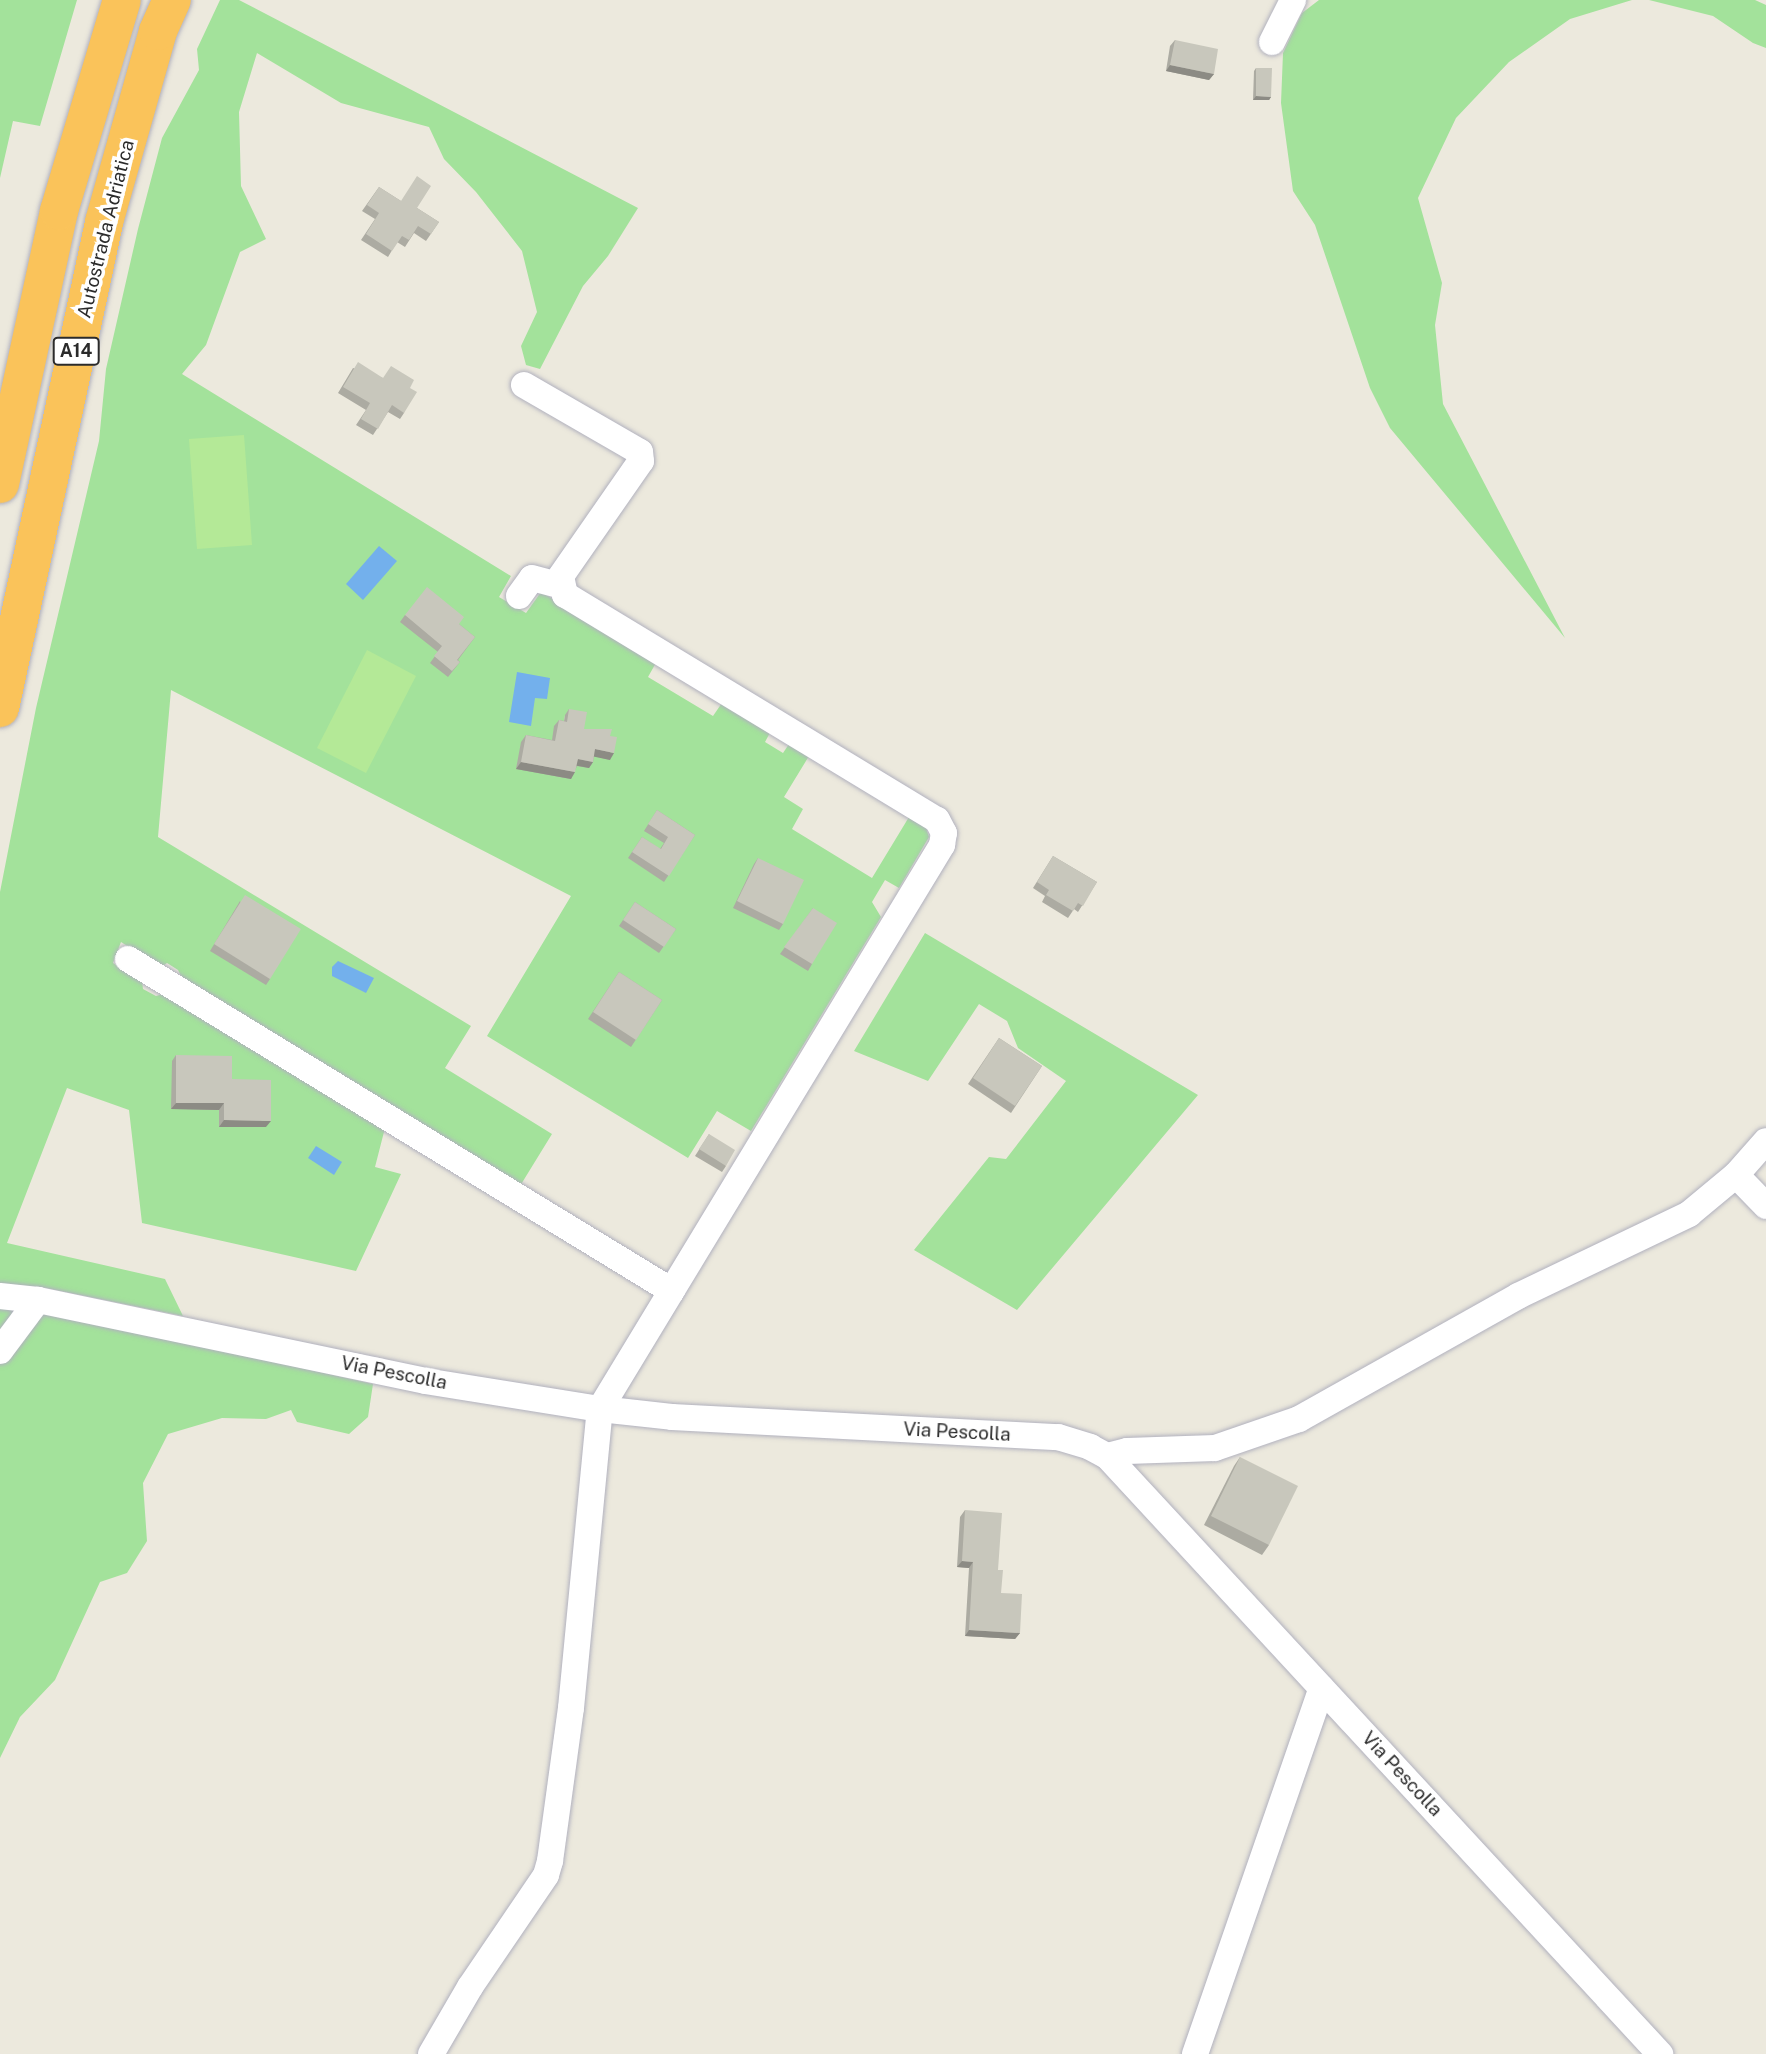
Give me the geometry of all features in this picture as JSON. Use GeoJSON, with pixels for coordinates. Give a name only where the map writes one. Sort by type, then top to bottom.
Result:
{"type":"FeatureCollection","features":[{"type":"Feature","properties":{"kind":"highway","name":"A14"},"geometry":{"type":"LineString","coordinates":[[0,484],[59,211],[122,0]]}},
{"type":"Feature","properties":{"kind":"highway","name":"Autostrada Adriatica"},"geometry":{"type":"LineString","coordinates":[[0,708],[104,222],[158,31],[172,0]]}},
{"type":"Feature","properties":{"kind":"street"},"geometry":{"type":"LineString","coordinates":[[1272,42],[1293,0]]}},
{"type":"Feature","properties":{"kind":"street"},"geometry":{"type":"LineString","coordinates":[[431,2054],[470,1987],[546,1875],[555,1837],[571,1708],[600,1409],[942,845],[944,833],[937,820],[565,595],[561,576],[641,461],[640,452],[524,385]]}},
{"type":"Feature","properties":{"kind":"street"},"geometry":{"type":"LineString","coordinates":[[519,596],[532,578],[561,586]]}},
{"type":"Feature","properties":{"kind":"street"},"geometry":{"type":"LineString","coordinates":[[128,959],[672,1291]]}},
{"type":"Feature","properties":{"kind":"street"},"geometry":{"type":"LineString","coordinates":[[1107,1456],[1127,1451],[1215,1448],[1299,1419],[1518,1296],[1689,1214],[1736,1175],[1766,1141]]}},
{"type":"Feature","properties":{"kind":"street"},"geometry":{"type":"LineString","coordinates":[[1736,1175],[1766,1206]]}},
{"type":"Feature","properties":{"kind":"street","name":"Via Pescolla"},"geometry":{"type":"LineString","coordinates":[[0,1296],[38,1300],[425,1381],[600,1409],[672,1417],[1058,1437],[1076,1441],[1107,1456],[1660,2054]]}},
{"type":"Feature","properties":{"kind":"street"},"geometry":{"type":"LineString","coordinates":[[0,1351],[38,1300]]}},
{"type":"Feature","properties":{"kind":"street"},"geometry":{"type":"LineString","coordinates":[[1195,2054],[1322,1688]]}},
{"type":"Feature","properties":{"kind":"green space"},"geometry":{"type":"Polygon","coordinates":[[[0,0],[77,0],[40,126],[13,121],[0,178],[0,0]]]}},
{"type":"Feature","properties":{"kind":"green space"},"geometry":{"type":"Polygon","coordinates":[[[220,0],[239,0],[638,208],[608,256],[583,286],[540,369],[526,365],[521,346],[537,312],[522,251],[476,192],[444,159],[429,127],[341,103],[257,53],[239,112],[241,186],[266,239],[240,252],[206,345],[182,374],[511,576],[499,597],[526,613],[541,592],[657,661],[648,677],[713,716],[724,700],[772,729],[765,742],[783,753],[791,741],[924,822],[929,837],[899,888],[885,880],[872,902],[881,917],[751,1131],[717,1111],[688,1158],[487,1036],[571,896],[171,690],[158,837],[471,1026],[445,1068],[552,1134],[520,1186],[183,980],[178,970],[167,963],[161,967],[121,942],[113,963],[142,981],[143,989],[156,996],[163,994],[385,1128],[375,1167],[401,1174],[356,1271],[142,1223],[129,1110],[67,1088],[7,1243],[165,1279],[183,1316],[41,1287],[0,1284],[0,892],[36,708],[99,441],[106,369],[138,229],[162,138],[199,70],[197,49],[220,0]],[[565,715],[563,728],[550,747],[573,765],[592,737],[565,715]],[[809,756],[784,797],[803,809],[792,829],[872,878],[909,817],[809,756]],[[266,1086],[219,1110],[219,1126],[266,1086]]]}},
{"type":"Feature","properties":{"kind":"green space"},"geometry":{"type":"Polygon","coordinates":[[[1319,0],[1632,0],[1570,19],[1509,62],[1456,118],[1418,198],[1442,283],[1435,325],[1443,404],[1565,638],[1390,428],[1370,388],[1315,225],[1293,191],[1281,103],[1283,53],[1302,13],[1319,0]]]}},
{"type":"Feature","properties":{"kind":"green space"},"geometry":{"type":"Polygon","coordinates":[[[1649,0],[1755,0],[1766,5],[1766,48],[1753,43],[1713,16],[1649,0]]]}},
{"type":"Feature","properties":{"kind":"green space"},"geometry":{"type":"Polygon","coordinates":[[[244,435],[252,545],[197,549],[189,439],[244,435]]]}},
{"type":"Feature","properties":{"kind":"green space"},"geometry":{"type":"Polygon","coordinates":[[[367,650],[416,676],[366,773],[317,748],[367,650]]]}},
{"type":"Feature","properties":{"kind":"green space"},"geometry":{"type":"Polygon","coordinates":[[[925,933],[1198,1095],[1017,1310],[914,1250],[989,1157],[1006,1159],[1066,1081],[1018,1048],[1007,1021],[979,1004],[928,1081],[854,1051],[925,933]]]}},
{"type":"Feature","properties":{"kind":"green space"},"geometry":{"type":"Polygon","coordinates":[[[0,1307],[57,1313],[373,1384],[368,1417],[349,1434],[297,1422],[291,1410],[266,1419],[222,1418],[168,1434],[143,1483],[147,1541],[127,1573],[100,1582],[55,1680],[20,1717],[0,1758],[0,1307]]]}},
{"type":"Feature","properties":{"kind":"water"},"geometry":{"type":"Polygon","coordinates":[[[379,546],[397,561],[363,600],[346,584],[379,546]]]}},
{"type":"Feature","properties":{"kind":"water"},"geometry":{"type":"Polygon","coordinates":[[[517,672],[550,678],[547,699],[535,698],[531,726],[509,722],[517,672]]]}},
{"type":"Feature","properties":{"kind":"water"},"geometry":{"type":"Polygon","coordinates":[[[338,961],[374,978],[366,993],[332,976],[332,967],[338,961]]]}},
{"type":"Feature","properties":{"kind":"water"},"geometry":{"type":"Polygon","coordinates":[[[316,1146],[342,1162],[334,1175],[308,1158],[316,1146]]]}},
{"type":"Feature","properties":{"kind":"building"},"geometry":{"type":"Polygon","coordinates":[[[1175,40],[1218,49],[1214,74],[1170,65],[1175,40]]]}},
{"type":"Feature","properties":{"kind":"building"},"geometry":{"type":"Polygon","coordinates":[[[1256,68],[1272,68],[1271,97],[1256,96],[1256,68]]]}},
{"type":"Feature","properties":{"kind":"building"},"geometry":{"type":"Polygon","coordinates":[[[417,176],[431,186],[417,208],[439,222],[431,234],[418,226],[409,240],[402,236],[392,251],[366,234],[379,213],[367,205],[379,187],[401,201],[417,176]]]}},
{"type":"Feature","properties":{"kind":"building"},"geometry":{"type":"Polygon","coordinates":[[[358,362],[383,378],[391,366],[414,380],[410,388],[417,392],[404,413],[392,405],[378,429],[361,419],[370,403],[343,387],[358,362]]]}},
{"type":"Feature","properties":{"kind":"building"},"geometry":{"type":"Polygon","coordinates":[[[427,587],[464,617],[459,624],[475,637],[452,671],[434,656],[442,646],[405,615],[427,587]]]}},
{"type":"Feature","properties":{"kind":"building"},"geometry":{"type":"Polygon","coordinates":[[[569,709],[587,712],[584,729],[612,729],[610,736],[617,737],[614,753],[595,749],[593,762],[578,759],[575,772],[521,762],[526,735],[555,741],[559,720],[567,722],[569,709]]]}},
{"type":"Feature","properties":{"kind":"building"},"geometry":{"type":"Polygon","coordinates":[[[657,810],[695,835],[669,876],[632,852],[642,837],[661,849],[668,837],[648,824],[657,810]]]}},
{"type":"Feature","properties":{"kind":"building"},"geometry":{"type":"Polygon","coordinates":[[[1053,856],[1097,882],[1083,906],[1078,903],[1073,911],[1046,895],[1049,890],[1037,882],[1053,856]]]}},
{"type":"Feature","properties":{"kind":"building"},"geometry":{"type":"Polygon","coordinates":[[[758,858],[804,880],[783,924],[737,901],[758,858]]]}},
{"type":"Feature","properties":{"kind":"building"},"geometry":{"type":"Polygon","coordinates":[[[245,895],[301,929],[270,979],[214,944],[245,895]]]}},
{"type":"Feature","properties":{"kind":"building"},"geometry":{"type":"Polygon","coordinates":[[[635,902],[676,929],[664,947],[623,920],[635,902]]]}},
{"type":"Feature","properties":{"kind":"building"},"geometry":{"type":"Polygon","coordinates":[[[813,908],[837,923],[812,964],[784,947],[813,908]]]}},
{"type":"Feature","properties":{"kind":"building"},"geometry":{"type":"Polygon","coordinates":[[[619,972],[662,1000],[636,1040],[593,1012],[619,972]]]}},
{"type":"Feature","properties":{"kind":"building"},"geometry":{"type":"Polygon","coordinates":[[[999,1038],[1042,1066],[1015,1106],[973,1078],[999,1038]]]}},
{"type":"Feature","properties":{"kind":"building"},"geometry":{"type":"Polygon","coordinates":[[[176,1055],[232,1056],[232,1079],[271,1080],[271,1121],[224,1120],[224,1103],[176,1103],[176,1055]]]}},
{"type":"Feature","properties":{"kind":"building"},"geometry":{"type":"Polygon","coordinates":[[[709,1134],[735,1150],[726,1166],[699,1149],[709,1134]]]}},
{"type":"Feature","properties":{"kind":"building"},"geometry":{"type":"Polygon","coordinates":[[[1240,1457],[1298,1486],[1269,1545],[1211,1516],[1240,1457]]]}},
{"type":"Feature","properties":{"kind":"building"},"geometry":{"type":"Polygon","coordinates":[[[965,1510],[1002,1513],[998,1570],[1003,1570],[1001,1593],[1022,1594],[1020,1633],[969,1630],[973,1562],[962,1561],[965,1510]]]}}]}
